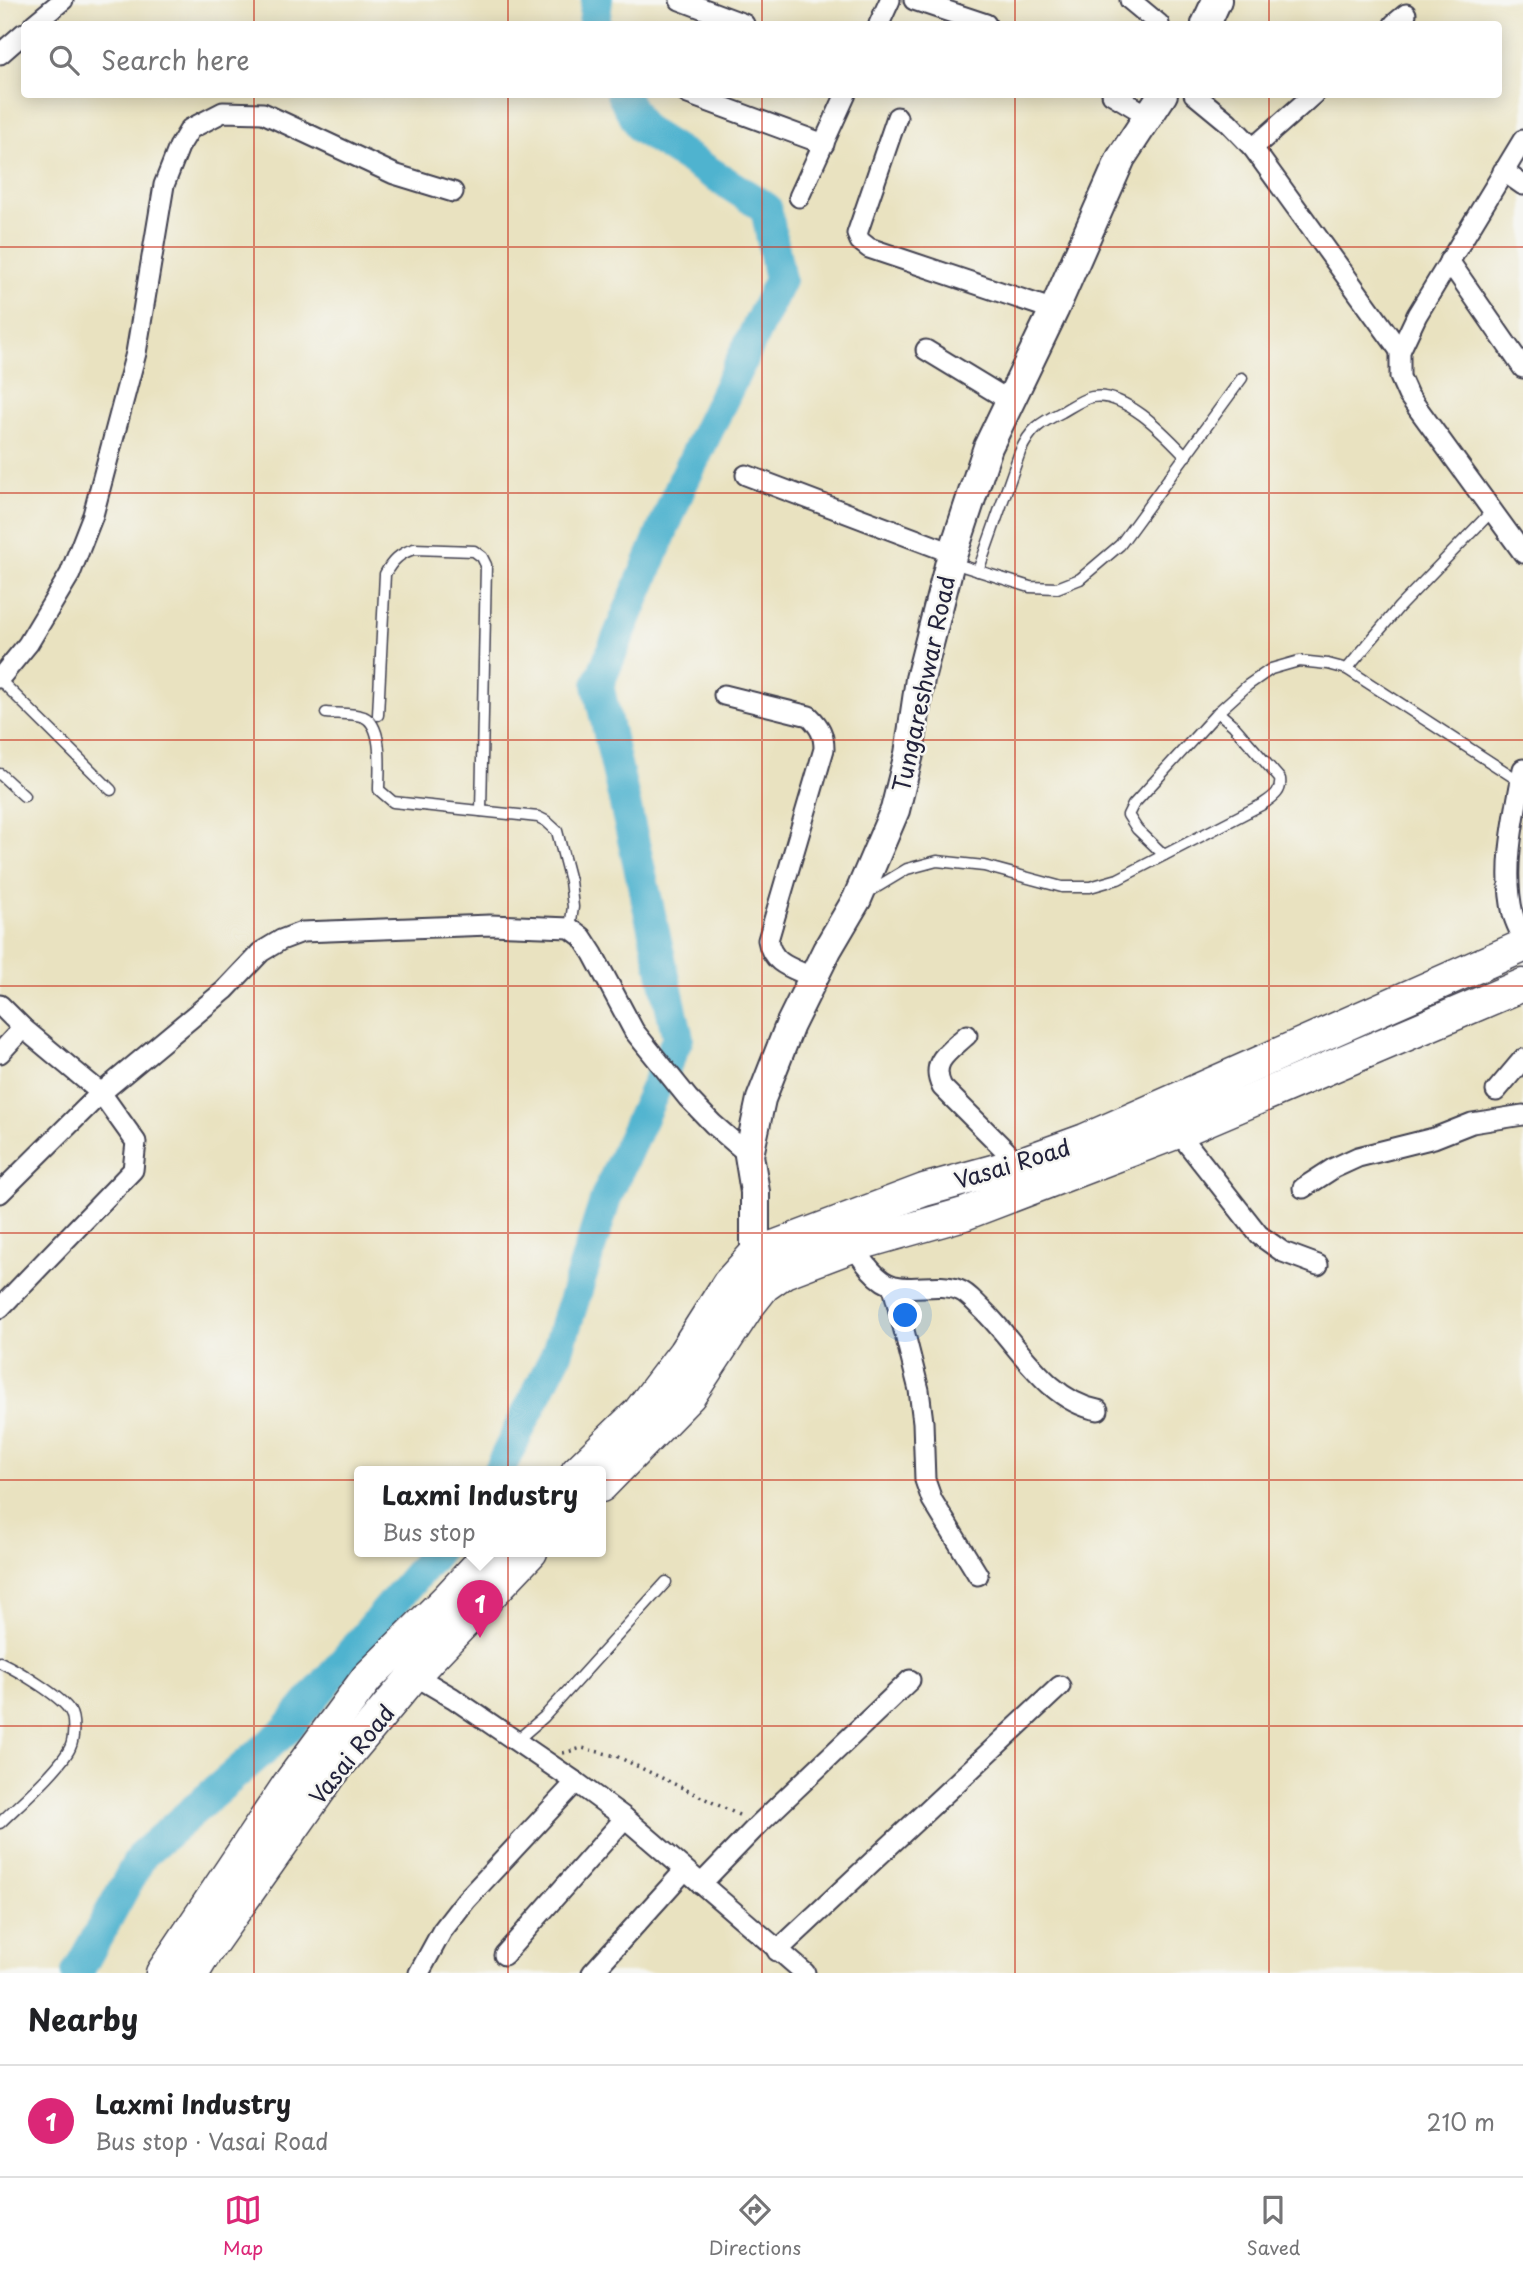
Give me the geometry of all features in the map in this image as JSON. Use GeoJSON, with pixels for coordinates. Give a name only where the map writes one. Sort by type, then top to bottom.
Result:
{"type":"FeatureCollection","features":[{"type":"Feature","properties":{"kind":"main road","name":"Vasai Road"},"geometry":{"type":"LineString","coordinates":[[583,1466],[639,1412],[684,1353],[728,1284],[755,1254],[924,1190],[1019,1164],[1085,1140],[1523,946]]}},
{"type":"Feature","properties":{"kind":"main road","name":"Vasai Road"},"geometry":{"type":"LineString","coordinates":[[606,1481],[690,1395],[762,1289],[783,1272],[855,1245],[964,1213],[1178,1132],[1523,985]]}},
{"type":"Feature","properties":{"kind":"main road","name":"Vasai Road"},"geometry":{"type":"LineString","coordinates":[[162,1973],[288,1785],[367,1678],[486,1557]]}},
{"type":"Feature","properties":{"kind":"main road","name":"Vasai Road"},"geometry":{"type":"LineString","coordinates":[[193,1973],[331,1774],[414,1675],[526,1557]]}},
{"type":"Feature","properties":{"kind":"street"},"geometry":{"type":"LineString","coordinates":[[38,21],[63,0]]}},
{"type":"Feature","properties":{"kind":"street"},"geometry":{"type":"LineString","coordinates":[[680,0],[736,21]]}},
{"type":"Feature","properties":{"kind":"street"},"geometry":{"type":"LineString","coordinates":[[880,21],[890,0]]}},
{"type":"Feature","properties":{"kind":"street"},"geometry":{"type":"LineString","coordinates":[[914,0],[977,21]]}},
{"type":"Feature","properties":{"kind":"street"},"geometry":{"type":"LineString","coordinates":[[1130,0],[1155,21]]}},
{"type":"Feature","properties":{"kind":"street"},"geometry":{"type":"LineString","coordinates":[[1207,21],[1217,0]]}},
{"type":"Feature","properties":{"kind":"street"},"geometry":{"type":"LineString","coordinates":[[0,54],[21,36]]}},
{"type":"Feature","properties":{"kind":"street"},"geometry":{"type":"LineString","coordinates":[[699,98],[824,144]]}},
{"type":"Feature","properties":{"kind":"street"},"geometry":{"type":"LineString","coordinates":[[799,197],[844,98]]}},
{"type":"Feature","properties":{"kind":"street"},"geometry":{"type":"LineString","coordinates":[[1128,98],[1155,105]]}},
{"type":"Feature","properties":{"kind":"street"},"geometry":{"type":"LineString","coordinates":[[1199,98],[1228,122],[1253,148],[1400,351]]}},
{"type":"Feature","properties":{"kind":"street"},"geometry":{"type":"LineString","coordinates":[[1253,148],[1309,98]]}},
{"type":"Feature","properties":{"kind":"street","name":"Tungareshwar Road"},"geometry":{"type":"LineString","coordinates":[[762,1289],[755,1254],[755,1192],[749,1155],[761,1099],[790,1025],[857,899],[895,810],[909,754],[920,679],[951,557],[988,447],[1054,310],[1121,158],[1155,105]]}},
{"type":"Feature","properties":{"kind":"street"},"geometry":{"type":"LineString","coordinates":[[0,679],[28,644],[70,574],[93,515],[136,353],[163,185],[190,129],[223,112],[263,113],[394,174],[453,192]]}},
{"type":"Feature","properties":{"kind":"street"},"geometry":{"type":"LineString","coordinates":[[897,117],[859,228],[860,241],[869,248],[1054,310]]}},
{"type":"Feature","properties":{"kind":"street"},"geometry":{"type":"LineString","coordinates":[[1523,140],[1417,315],[1400,351],[1399,377],[1408,395],[1523,553]]}},
{"type":"Feature","properties":{"kind":"street"},"geometry":{"type":"LineString","coordinates":[[1503,171],[1523,185]]}},
{"type":"Feature","properties":{"kind":"street"},"geometry":{"type":"LineString","coordinates":[[1449,261],[1523,368]]}},
{"type":"Feature","properties":{"kind":"street"},"geometry":{"type":"LineString","coordinates":[[926,350],[1010,401]]}},
{"type":"Feature","properties":{"kind":"street"},"geometry":{"type":"LineString","coordinates":[[746,475],[951,557]]}},
{"type":"Feature","properties":{"kind":"street"},"geometry":{"type":"LineString","coordinates":[[724,695],[809,716],[824,736],[824,749],[768,940],[771,954],[777,960],[814,978]]}},
{"type":"Feature","properties":{"kind":"street"},"geometry":{"type":"LineString","coordinates":[[1522,776],[1509,877],[1513,914],[1523,939]]}},
{"type":"Feature","properties":{"kind":"street"},"geometry":{"type":"LineString","coordinates":[[0,1193],[101,1093],[225,989],[261,952],[302,932],[490,925],[570,928],[582,937],[593,954],[634,1031],[688,1098],[749,1155]]}},
{"type":"Feature","properties":{"kind":"street"},"geometry":{"type":"LineString","coordinates":[[0,1005],[23,1028],[101,1093],[136,1142],[134,1170],[0,1308]]}},
{"type":"Feature","properties":{"kind":"street"},"geometry":{"type":"LineString","coordinates":[[0,1053],[23,1028]]}},
{"type":"Feature","properties":{"kind":"street"},"geometry":{"type":"LineString","coordinates":[[967,1035],[942,1059],[937,1068],[937,1077],[943,1087],[1019,1164]]}},
{"type":"Feature","properties":{"kind":"street"},"geometry":{"type":"LineString","coordinates":[[1496,1091],[1523,1059]]}},
{"type":"Feature","properties":{"kind":"street"},"geometry":{"type":"LineString","coordinates":[[1303,1188],[1334,1168],[1358,1157],[1434,1138],[1488,1119],[1523,1115]]}},
{"type":"Feature","properties":{"kind":"street"},"geometry":{"type":"LineString","coordinates":[[1178,1132],[1259,1235],[1283,1252],[1318,1265]]}},
{"type":"Feature","properties":{"kind":"street"},"geometry":{"type":"LineString","coordinates":[[855,1245],[859,1256],[874,1273],[893,1287],[930,1286],[959,1290],[1001,1328],[1039,1374],[1082,1407],[1098,1410]]}},
{"type":"Feature","properties":{"kind":"street"},"geometry":{"type":"LineString","coordinates":[[893,1287],[919,1390],[925,1480],[932,1500],[978,1575]]}},
{"type":"Feature","properties":{"kind":"street"},"geometry":{"type":"LineString","coordinates":[[414,1675],[453,1698],[625,1818],[805,1973]]}},
{"type":"Feature","properties":{"kind":"street"},"geometry":{"type":"LineString","coordinates":[[701,1884],[759,1824],[910,1680]]}},
{"type":"Feature","properties":{"kind":"street"},"geometry":{"type":"LineString","coordinates":[[777,1951],[1060,1686]]}},
{"type":"Feature","properties":{"kind":"street"},"geometry":{"type":"LineString","coordinates":[[419,1973],[442,1931],[466,1900],[576,1783]]}},
{"type":"Feature","properties":{"kind":"street"},"geometry":{"type":"LineString","coordinates":[[504,1955],[625,1818]]}},
{"type":"Feature","properties":{"kind":"street"},"geometry":{"type":"LineString","coordinates":[[592,1973],[685,1870]]}},
{"type":"Feature","properties":{"kind":"lane"},"geometry":{"type":"LineString","coordinates":[[951,557],[978,571],[1030,587],[1057,588],[1080,579],[1120,545],[1241,378]]}},
{"type":"Feature","properties":{"kind":"lane"},"geometry":{"type":"LineString","coordinates":[[978,571],[1020,452],[1029,434],[1040,423],[1091,397],[1114,398],[1165,434],[1186,456]]}},
{"type":"Feature","properties":{"kind":"lane"},"geometry":{"type":"LineString","coordinates":[[1347,669],[1408,597],[1493,510]]}},
{"type":"Feature","properties":{"kind":"lane"},"geometry":{"type":"LineString","coordinates":[[379,715],[385,574],[392,561],[414,549],[474,551],[482,557],[486,565],[481,811]]}},
{"type":"Feature","properties":{"kind":"lane"},"geometry":{"type":"LineString","coordinates":[[1164,855],[1137,829],[1128,815],[1133,805],[1217,712],[1248,685],[1271,669],[1299,661],[1347,669],[1522,776]]}},
{"type":"Feature","properties":{"kind":"lane"},"geometry":{"type":"LineString","coordinates":[[0,679],[111,790]]}},
{"type":"Feature","properties":{"kind":"lane"},"geometry":{"type":"LineString","coordinates":[[857,899],[907,869],[937,861],[984,866],[1062,887],[1090,887],[1118,879],[1263,804],[1276,794],[1281,786],[1280,779],[1234,725],[1217,712]]}},
{"type":"Feature","properties":{"kind":"lane"},"geometry":{"type":"LineString","coordinates":[[326,713],[364,717],[372,723],[378,731],[379,790],[393,802],[538,817],[546,821],[557,831],[570,881],[573,907],[570,928]]}},
{"type":"Feature","properties":{"kind":"lane"},"geometry":{"type":"LineString","coordinates":[[0,774],[24,796]]}},
{"type":"Feature","properties":{"kind":"lane"},"geometry":{"type":"LineString","coordinates":[[516,1741],[544,1717],[666,1583]]}},
{"type":"Feature","properties":{"kind":"lane"},"geometry":{"type":"LineString","coordinates":[[0,1662],[61,1701],[72,1713],[73,1732],[71,1747],[58,1764],[0,1823]]}},
{"type":"Feature","properties":{"kind":"path"},"geometry":{"type":"LineString","coordinates":[[541,1758],[582,1748],[616,1756],[759,1824]]}},
{"type":"Feature","properties":{"kind":"waterway"},"geometry":{"type":"LineString","coordinates":[[594,21],[597,0]]}},
{"type":"Feature","properties":{"kind":"waterway"},"geometry":{"type":"LineString","coordinates":[[501,1466],[557,1353],[607,1195],[678,1038],[598,685],[681,486],[780,280],[766,208],[642,129],[624,98]]}},
{"type":"Feature","properties":{"kind":"waterway"},"geometry":{"type":"LineString","coordinates":[[77,1973],[142,1855],[286,1730],[432,1557]]}},
{"type":"Feature","properties":{"kind":"place","name":"Laxmi Industry"},"geometry":{"type":"Point","coordinates":[480,1638]}}]}
